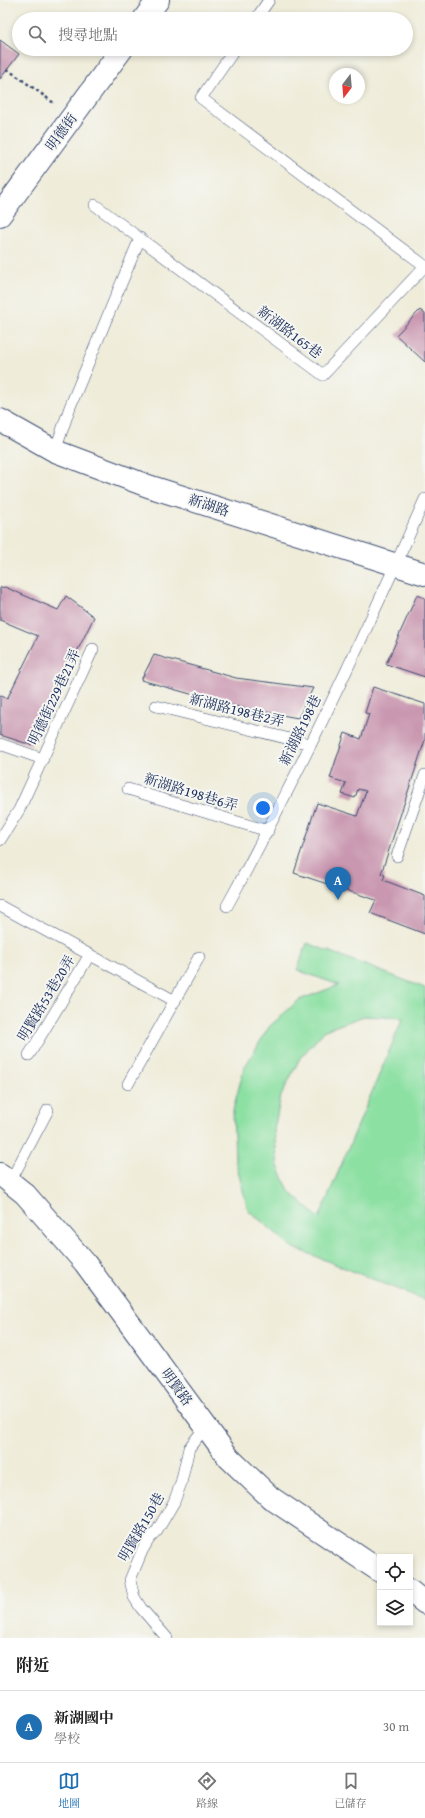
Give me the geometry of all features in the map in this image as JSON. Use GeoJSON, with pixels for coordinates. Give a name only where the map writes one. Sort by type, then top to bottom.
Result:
{"type":"FeatureCollection","features":[{"type":"Feature","properties":{"kind":"street"},"geometry":{"type":"LineString","coordinates":[[149,12],[158,0]]}},
{"type":"Feature","properties":{"kind":"street","name":"明德街"},"geometry":{"type":"LineString","coordinates":[[0,215],[117,56]]}},
{"type":"Feature","properties":{"kind":"street","name":"新湖路"},"geometry":{"type":"LineString","coordinates":[[0,420],[55,451],[148,486],[425,574]]}},
{"type":"Feature","properties":{"kind":"street","name":"明賢路"},"geometry":{"type":"LineString","coordinates":[[5,1178],[25,1194],[85,1263],[229,1458],[271,1498],[377,1569]]}},
{"type":"Feature","properties":{"kind":"street"},"geometry":{"type":"LineString","coordinates":[[413,1594],[425,1604]]}},
{"type":"Feature","properties":{"kind":"lane"},"geometry":{"type":"LineString","coordinates":[[260,12],[268,0]]}},
{"type":"Feature","properties":{"kind":"lane","name":"新湖路165巷"},"geometry":{"type":"LineString","coordinates":[[96,205],[323,375],[425,266],[202,98],[230,56]]}},
{"type":"Feature","properties":{"kind":"lane"},"geometry":{"type":"LineString","coordinates":[[55,451],[70,407],[140,238]]}},
{"type":"Feature","properties":{"kind":"lane","name":"新湖路198巷"},"geometry":{"type":"LineString","coordinates":[[228,906],[268,831],[396,564],[425,499]]}},
{"type":"Feature","properties":{"kind":"lane","name":"明德街229巷21弄"},"geometry":{"type":"LineString","coordinates":[[0,840],[19,810],[93,648]]}},
{"type":"Feature","properties":{"kind":"lane","name":"新湖路198巷2弄"},"geometry":{"type":"LineString","coordinates":[[156,706],[310,744]]}},
{"type":"Feature","properties":{"kind":"lane"},"geometry":{"type":"LineString","coordinates":[[0,744],[43,758]]}},
{"type":"Feature","properties":{"kind":"lane"},"geometry":{"type":"LineString","coordinates":[[397,856],[425,774]]}},
{"type":"Feature","properties":{"kind":"lane","name":"新湖路198巷6弄"},"geometry":{"type":"LineString","coordinates":[[128,789],[268,831]]}},
{"type":"Feature","properties":{"kind":"lane","name":"明賢路53巷20弄"},"geometry":{"type":"LineString","coordinates":[[0,906],[89,956],[174,1001]]}},
{"type":"Feature","properties":{"kind":"lane","name":"明賢路53巷20弄"},"geometry":{"type":"LineString","coordinates":[[29,1055],[89,956]]}},
{"type":"Feature","properties":{"kind":"lane"},"geometry":{"type":"LineString","coordinates":[[128,1084],[199,957]]}},
{"type":"Feature","properties":{"kind":"lane"},"geometry":{"type":"LineString","coordinates":[[5,1178],[48,1110]]}},
{"type":"Feature","properties":{"kind":"lane","name":"明賢路150巷"},"geometry":{"type":"LineString","coordinates":[[167,1638],[141,1608],[134,1597],[130,1580],[142,1551],[149,1539],[158,1531],[174,1502],[181,1483],[189,1448],[206,1426]]}},
{"type":"Feature","properties":{"kind":"path"},"geometry":{"type":"LineString","coordinates":[[7,69],[72,116]]}},
{"type":"Feature","properties":{"kind":"green space"},"geometry":{"type":"Polygon","coordinates":[[[307,943],[425,988],[425,1300],[292,1247],[248,1210],[235,1159],[233,1110],[244,1068],[269,1027],[299,1000],[339,985],[297,970],[307,943]],[[364,1016],[325,1030],[300,1058],[281,1096],[274,1130],[278,1166],[289,1191],[319,1218],[403,1018],[364,1016]]]}},
{"type":"Feature","properties":{"kind":"building"},"geometry":{"type":"Polygon","coordinates":[[[0,40],[12,49],[12,56],[17,56],[0,79],[0,40]]]}},
{"type":"Feature","properties":{"kind":"building"},"geometry":{"type":"Polygon","coordinates":[[[420,310],[425,314],[425,362],[396,335],[420,310]]]}},
{"type":"Feature","properties":{"kind":"building"},"geometry":{"type":"Polygon","coordinates":[[[5,587],[58,610],[66,596],[94,617],[31,745],[0,735],[0,695],[7,699],[38,636],[0,620],[0,588],[5,587]]]}},
{"type":"Feature","properties":{"kind":"building"},"geometry":{"type":"Polygon","coordinates":[[[417,595],[425,598],[425,677],[386,664],[417,595]]]}},
{"type":"Feature","properties":{"kind":"building"},"geometry":{"type":"Polygon","coordinates":[[[154,655],[236,678],[313,688],[298,718],[233,706],[141,680],[154,655]]]}},
{"type":"Feature","properties":{"kind":"building"},"geometry":{"type":"Polygon","coordinates":[[[373,687],[425,704],[425,740],[381,874],[385,875],[383,880],[425,896],[425,934],[370,913],[376,900],[294,873],[317,803],[357,816],[366,791],[358,789],[355,798],[342,794],[346,783],[330,778],[345,733],[361,739],[369,714],[365,713],[373,687]]]}},
{"type":"Feature","properties":{"kind":"place","name":"新湖國中"},"geometry":{"type":"Point","coordinates":[338,900]}}]}
